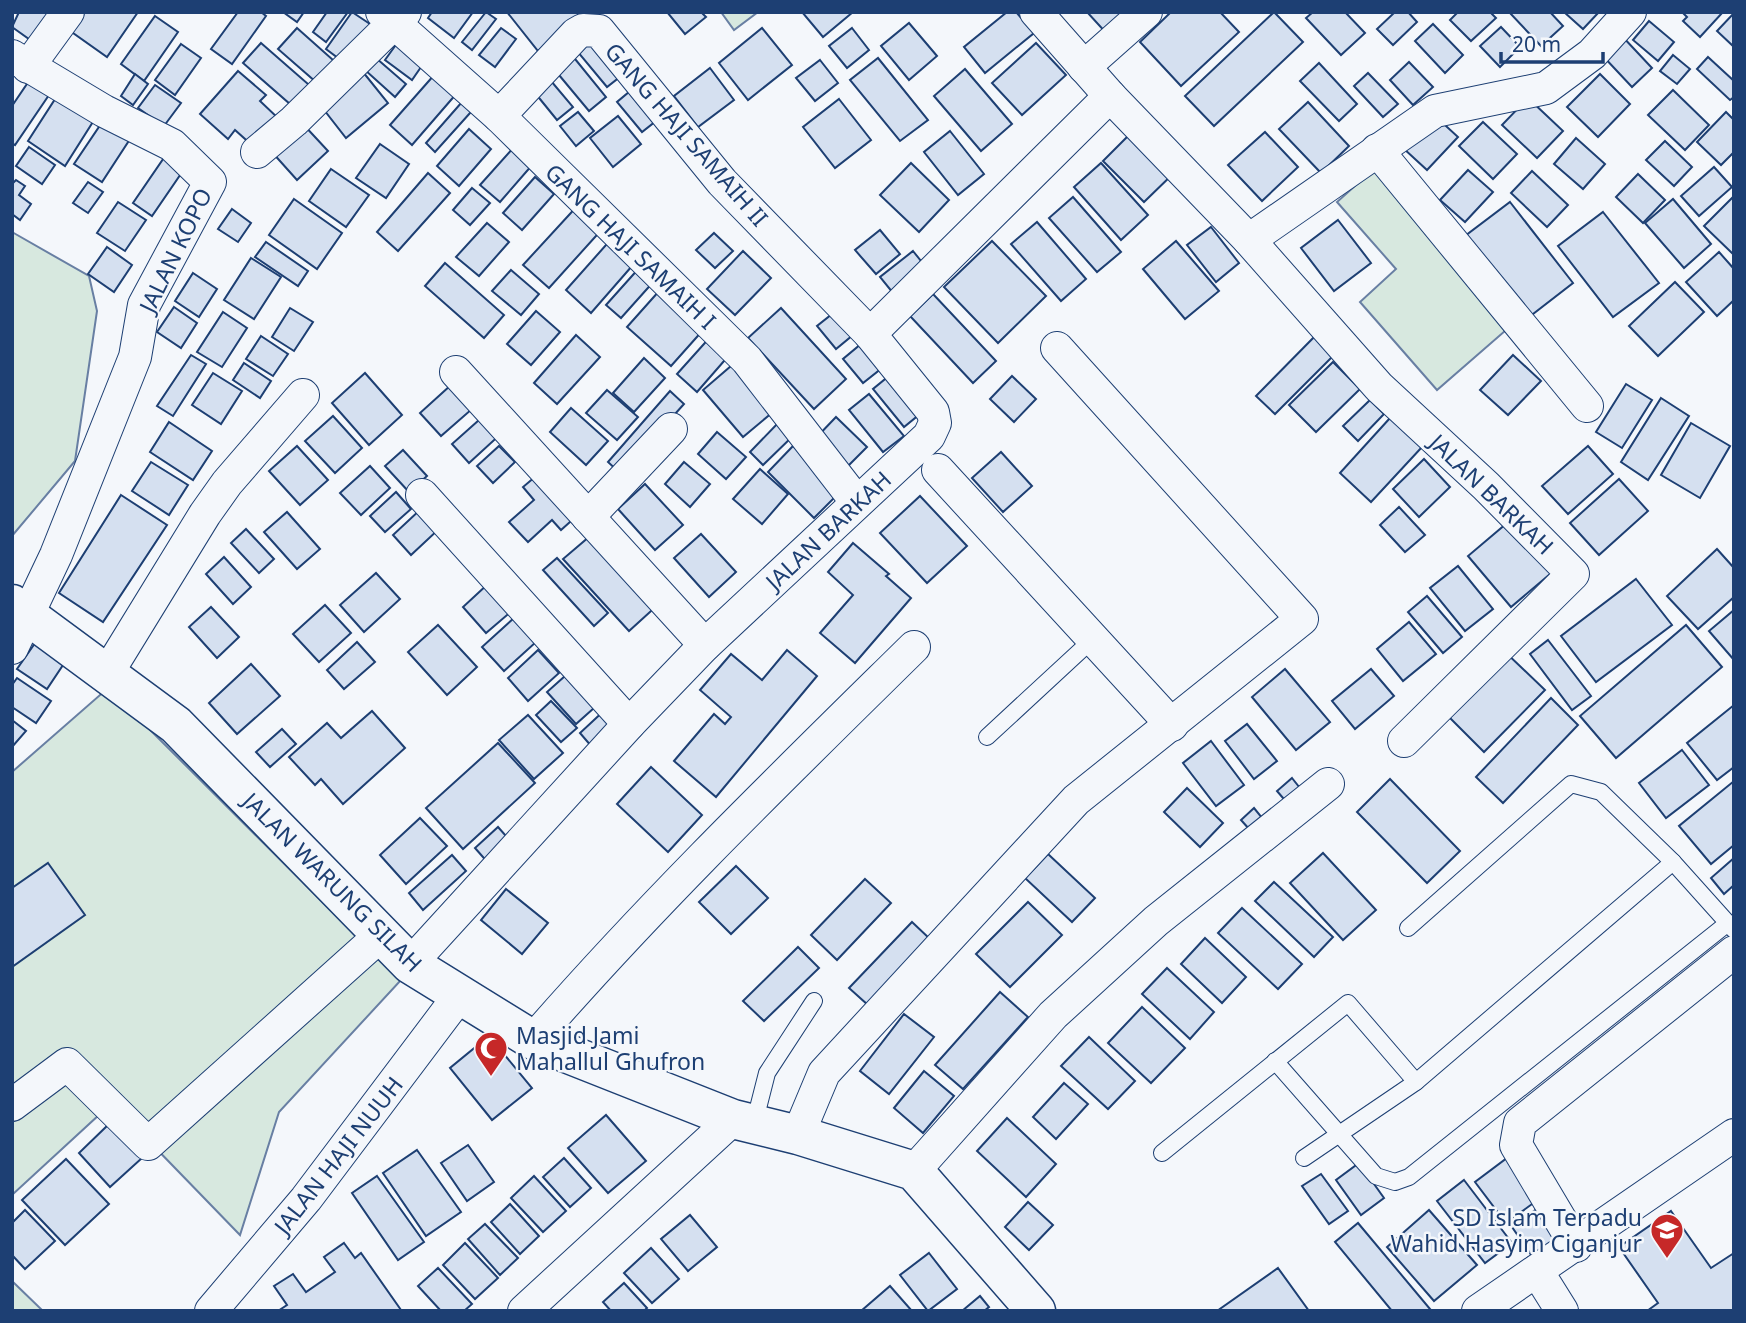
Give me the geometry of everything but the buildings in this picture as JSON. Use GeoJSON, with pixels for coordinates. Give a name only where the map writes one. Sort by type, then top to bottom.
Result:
{"type":"FeatureCollection","features":[{"type":"Feature","properties":{"kind":"street"},"geometry":{"type":"LineString","coordinates":[[20,61],[68,12]]}},
{"type":"Feature","properties":{"kind":"street","name":"JALAN BARKAH"},"geometry":{"type":"LineString","coordinates":[[1036,12],[1110,96],[1249,240],[1379,387],[1486,486],[1573,574],[1404,741]]}},
{"type":"Feature","properties":{"kind":"street"},"geometry":{"type":"LineString","coordinates":[[1084,67],[1146,12]]}},
{"type":"Feature","properties":{"kind":"street"},"geometry":{"type":"LineString","coordinates":[[1249,240],[1435,111],[1546,88],[1592,54],[1630,12]]}},
{"type":"Feature","properties":{"kind":"street"},"geometry":{"type":"LineString","coordinates":[[257,152],[294,121],[395,16]]}},
{"type":"Feature","properties":{"kind":"street","name":"GANG HAJI SAMAIH I"},"geometry":{"type":"LineString","coordinates":[[395,16],[747,360],[856,501]]}},
{"type":"Feature","properties":{"kind":"street","name":"GANG HAJI SAMAIH II"},"geometry":{"type":"LineString","coordinates":[[499,116],[576,34],[583,30],[599,32],[722,181],[870,334]]}},
{"type":"Feature","properties":{"kind":"street","name":"JALAN KOPO"},"geometry":{"type":"LineString","coordinates":[[18,623],[135,357],[144,304],[210,182],[172,145],[20,61]]}},
{"type":"Feature","properties":{"kind":"street"},"geometry":{"type":"LineString","coordinates":[[870,334],[1110,96]]}},
{"type":"Feature","properties":{"kind":"street"},"geometry":{"type":"LineString","coordinates":[[1377,150],[1587,406]]}},
{"type":"Feature","properties":{"kind":"street","name":"JALAN BARKAH"},"geometry":{"type":"LineString","coordinates":[[410,964],[629,724],[705,645],[856,501],[920,446],[935,423],[933,412],[870,334]]}},
{"type":"Feature","properties":{"kind":"street"},"geometry":{"type":"LineString","coordinates":[[797,1135],[824,1073],[1076,800],[1302,619],[1057,348]]}},
{"type":"Feature","properties":{"kind":"street"},"geometry":{"type":"LineString","coordinates":[[456,372],[705,645]]}},
{"type":"Feature","properties":{"kind":"street"},"geometry":{"type":"LineString","coordinates":[[108,672],[212,504],[303,395]]}},
{"type":"Feature","properties":{"kind":"street"},"geometry":{"type":"LineString","coordinates":[[587,516],[671,429]]}},
{"type":"Feature","properties":{"kind":"street"},"geometry":{"type":"LineString","coordinates":[[938,470],[1172,725]]}},
{"type":"Feature","properties":{"kind":"street"},"geometry":{"type":"LineString","coordinates":[[422,495],[629,724]]}},
{"type":"Feature","properties":{"kind":"street","name":"JALAN WARUNG SILAH"},"geometry":{"type":"LineString","coordinates":[[18,623],[108,672],[176,725],[410,964],[459,996],[533,1040],[743,1122],[797,1135],[914,1171]]}},
{"type":"Feature","properties":{"kind":"street"},"geometry":{"type":"LineString","coordinates":[[533,1040],[585,980],[725,833],[914,647]]}},
{"type":"Feature","properties":{"kind":"street"},"geometry":{"type":"LineString","coordinates":[[1032,1309],[914,1171],[1053,1015],[1156,921],[1328,784]]}},
{"type":"Feature","properties":{"kind":"street"},"geometry":{"type":"LineString","coordinates":[[12,1105],[67,1064],[148,1144],[382,934]]}},
{"type":"Feature","properties":{"kind":"street"},"geometry":{"type":"LineString","coordinates":[[1576,1246],[1516,1145],[1520,1123],[1732,935]]}},
{"type":"Feature","properties":{"kind":"street","name":"JALAN HAJI NUUH"},"geometry":{"type":"LineString","coordinates":[[211,1311],[306,1199],[459,996]]}},
{"type":"Feature","properties":{"kind":"street"},"geometry":{"type":"LineString","coordinates":[[524,1311],[743,1122]]}},
{"type":"Feature","properties":{"kind":"street"},"geometry":{"type":"LineString","coordinates":[[1478,1311],[1734,1135]]}},
{"type":"Feature","properties":{"kind":"street"},"geometry":{"type":"LineString","coordinates":[[1537,1271],[1562,1311]]}},
{"type":"Feature","properties":{"kind":"lane"},"geometry":{"type":"LineString","coordinates":[[986,737],[1093,639]]}},
{"type":"Feature","properties":{"kind":"lane"},"geometry":{"type":"LineString","coordinates":[[1275,1061],[1376,1176],[1395,1182],[1409,1177],[1732,935],[1672,862],[1601,793],[1571,783],[1408,928]]}},
{"type":"Feature","properties":{"kind":"lane"},"geometry":{"type":"LineString","coordinates":[[1304,1158],[1416,1082],[1672,862]]}},
{"type":"Feature","properties":{"kind":"lane"},"geometry":{"type":"LineString","coordinates":[[743,1122],[767,1073],[814,1001]]}},
{"type":"Feature","properties":{"kind":"lane"},"geometry":{"type":"LineString","coordinates":[[1163,1153],[1348,1003],[1416,1082]]}},
{"type":"Feature","properties":{"kind":"shaded area"},"geometry":{"type":"Polygon","coordinates":[[[721,12],[758,12],[734,30],[721,12]]]}},
{"type":"Feature","properties":{"kind":"shaded area"},"geometry":{"type":"Polygon","coordinates":[[[1375,168],[1513,324],[1437,390],[1360,302],[1396,269],[1337,202],[1375,168]]]}},
{"type":"Feature","properties":{"kind":"shaded area"},"geometry":{"type":"Polygon","coordinates":[[[12,232],[89,276],[97,311],[75,461],[12,536],[12,232]]]}},
{"type":"Feature","properties":{"kind":"shaded area"},"geometry":{"type":"Polygon","coordinates":[[[108,688],[401,980],[279,1112],[240,1235],[112,1103],[12,1195],[12,772],[108,688]]]}},
{"type":"Feature","properties":{"kind":"shaded area"},"geometry":{"type":"Polygon","coordinates":[[[12,1281],[43,1311],[12,1311],[12,1281]]]}},
{"type":"Feature","properties":{"kind":"place","name":"Masjid Jami Mahallul Ghufron"},"geometry":{"type":"Point","coordinates":[491,1078]}},
{"type":"Feature","properties":{"kind":"place","name":"SD Islam Terpadu Wahid Hasyim Ciganjur"},"geometry":{"type":"Point","coordinates":[1667,1260]}}]}
